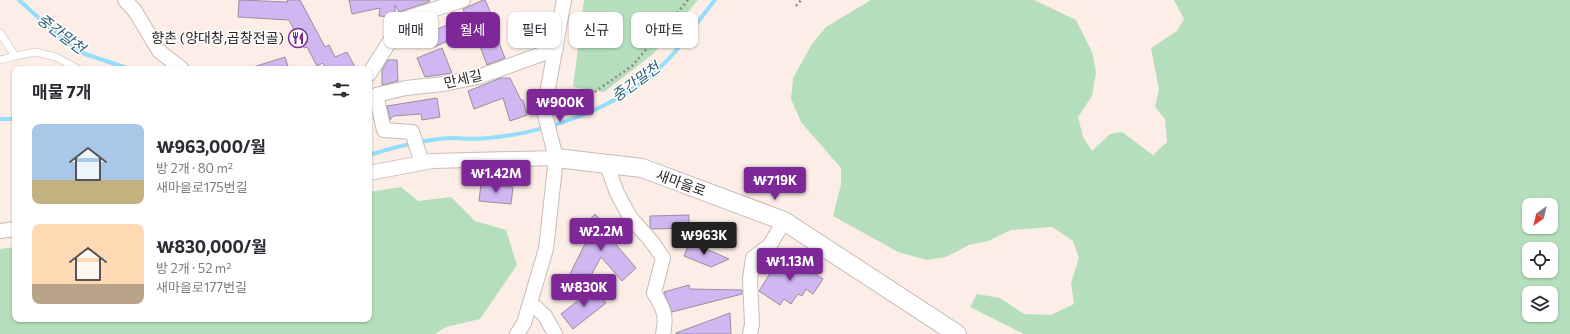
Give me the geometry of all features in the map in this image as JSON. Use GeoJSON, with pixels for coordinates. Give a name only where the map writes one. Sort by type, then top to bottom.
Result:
{"type":"FeatureCollection","features":[{"type":"Feature","properties":{"kind":"street"},"geometry":{"type":"LineString","coordinates":[[125,0],[135,11],[159,51],[178,66]]}},
{"type":"Feature","properties":{"kind":"street"},"geometry":{"type":"LineString","coordinates":[[372,69],[404,19],[445,3],[463,0]]}},
{"type":"Feature","properties":{"kind":"street"},"geometry":{"type":"LineString","coordinates":[[518,334],[524,323],[546,249],[556,158],[544,114],[564,0]]}},
{"type":"Feature","properties":{"kind":"street","name":"만세길"},"geometry":{"type":"LineString","coordinates":[[373,91],[443,84],[478,77],[556,49]]}},
{"type":"Feature","properties":{"kind":"street"},"geometry":{"type":"LineString","coordinates":[[373,91],[384,130],[412,132],[420,157]]}},
{"type":"Feature","properties":{"kind":"street","name":"새마을로"},"geometry":{"type":"LineString","coordinates":[[372,172],[420,157],[432,161],[556,158],[642,168],[784,221],[957,334]]}},
{"type":"Feature","properties":{"kind":"street"},"geometry":{"type":"LineString","coordinates":[[607,165],[617,193],[630,217],[652,242],[662,258],[654,293],[663,308],[665,323],[663,334]]}},
{"type":"Feature","properties":{"kind":"street"},"geometry":{"type":"LineString","coordinates":[[750,334],[752,324],[750,279],[753,258],[770,244],[784,221]]}},
{"type":"Feature","properties":{"kind":"street"},"geometry":{"type":"LineString","coordinates":[[0,231],[12,229]]}},
{"type":"Feature","properties":{"kind":"street"},"geometry":{"type":"LineString","coordinates":[[530,302],[545,316],[555,334]]}},
{"type":"Feature","properties":{"kind":"lane"},"geometry":{"type":"LineString","coordinates":[[0,33],[14,56]]}},
{"type":"Feature","properties":{"kind":"lane"},"geometry":{"type":"LineString","coordinates":[[0,60],[35,52],[56,57],[72,66]]}},
{"type":"Feature","properties":{"kind":"path"},"geometry":{"type":"LineString","coordinates":[[544,114],[586,98],[632,66],[688,0]]}},
{"type":"Feature","properties":{"kind":"path"},"geometry":{"type":"LineString","coordinates":[[796,6],[801,0]]}},
{"type":"Feature","properties":{"kind":"green space"},"geometry":{"type":"Polygon","coordinates":[[[584,0],[698,0],[688,12],[631,12],[631,48],[658,48],[653,54],[604,92],[573,87],[578,48],[623,48],[623,12],[582,12],[584,0]]]}},
{"type":"Feature","properties":{"kind":"green space"},"geometry":{"type":"Polygon","coordinates":[[[871,0],[1034,0],[1076,20],[1092,52],[1096,72],[1092,96],[1078,117],[1083,137],[1092,151],[1110,134],[1122,132],[1153,155],[1167,142],[1165,119],[1155,107],[1159,89],[1151,48],[1177,31],[1184,19],[1174,0],[1570,0],[1570,334],[1024,334],[970,307],[977,294],[1000,298],[1024,314],[1051,315],[1074,304],[1071,283],[1079,258],[1073,241],[1052,227],[1011,230],[988,241],[969,245],[946,257],[927,260],[898,252],[833,216],[841,185],[841,168],[801,122],[791,99],[793,78],[812,44],[826,27],[871,0]]]}},
{"type":"Feature","properties":{"kind":"green space"},"geometry":{"type":"Polygon","coordinates":[[[401,187],[418,201],[451,197],[475,221],[506,230],[517,265],[480,319],[446,327],[435,334],[0,334],[0,249],[12,247],[12,322],[372,322],[372,192],[401,187]]]}},
{"type":"Feature","properties":{"kind":"building"},"geometry":{"type":"Polygon","coordinates":[[[239,0],[288,2],[287,0],[300,0],[325,47],[329,45],[335,57],[347,52],[354,66],[324,66],[323,63],[317,66],[307,47],[304,48],[289,20],[238,17],[239,0]]]}},
{"type":"Feature","properties":{"kind":"building"},"geometry":{"type":"Polygon","coordinates":[[[349,0],[430,0],[429,2],[399,12],[395,5],[395,12],[384,12],[384,16],[379,16],[380,8],[352,14],[349,0]]]}},
{"type":"Feature","properties":{"kind":"building"},"geometry":{"type":"Polygon","coordinates":[[[485,0],[490,12],[464,12],[463,9],[485,0]]]}},
{"type":"Feature","properties":{"kind":"building"},"geometry":{"type":"Polygon","coordinates":[[[446,25],[446,42],[438,45],[438,29],[446,25]]]}},
{"type":"Feature","properties":{"kind":"building"},"geometry":{"type":"Polygon","coordinates":[[[500,45],[505,58],[487,65],[481,48],[500,48],[500,45]]]}},
{"type":"Feature","properties":{"kind":"building"},"geometry":{"type":"Polygon","coordinates":[[[442,48],[452,73],[425,77],[417,58],[442,48]]]}},
{"type":"Feature","properties":{"kind":"building"},"geometry":{"type":"Polygon","coordinates":[[[285,57],[288,66],[256,66],[285,57]]]}},
{"type":"Feature","properties":{"kind":"building"},"geometry":{"type":"Polygon","coordinates":[[[388,60],[397,60],[398,81],[382,85],[382,70],[388,60]]]}},
{"type":"Feature","properties":{"kind":"building"},"geometry":{"type":"Polygon","coordinates":[[[501,78],[510,78],[521,100],[523,100],[527,115],[510,121],[503,98],[474,109],[468,91],[501,78]]]}},
{"type":"Feature","properties":{"kind":"building"},"geometry":{"type":"Polygon","coordinates":[[[437,98],[440,117],[422,120],[421,114],[393,116],[390,120],[387,106],[437,98]]]}},
{"type":"Feature","properties":{"kind":"building"},"geometry":{"type":"Polygon","coordinates":[[[481,184],[513,187],[511,204],[479,201],[481,184]]]}},
{"type":"Feature","properties":{"kind":"building"},"geometry":{"type":"Polygon","coordinates":[[[595,214],[617,237],[613,241],[636,268],[622,281],[601,257],[587,283],[570,274],[588,238],[580,230],[595,214]]]}},
{"type":"Feature","properties":{"kind":"building"},"geometry":{"type":"Polygon","coordinates":[[[689,215],[689,228],[652,229],[650,227],[650,216],[689,215]]]}},
{"type":"Feature","properties":{"kind":"building"},"geometry":{"type":"Polygon","coordinates":[[[690,242],[729,259],[711,267],[684,256],[690,242]]]}},
{"type":"Feature","properties":{"kind":"building"},"geometry":{"type":"Polygon","coordinates":[[[790,257],[823,279],[813,294],[806,289],[802,296],[798,294],[791,304],[784,299],[780,305],[759,291],[779,259],[786,263],[790,257]]]}},
{"type":"Feature","properties":{"kind":"building"},"geometry":{"type":"Polygon","coordinates":[[[689,285],[690,289],[742,290],[742,294],[672,312],[664,292],[689,285]]]}},
{"type":"Feature","properties":{"kind":"building"},"geometry":{"type":"Polygon","coordinates":[[[594,288],[606,303],[573,329],[561,314],[594,288]]]}},
{"type":"Feature","properties":{"kind":"building"},"geometry":{"type":"Polygon","coordinates":[[[730,313],[731,334],[676,334],[676,333],[730,313]]]}},
{"type":"Feature","properties":{"kind":"waterway","name":"중간말천"},"geometry":{"type":"LineString","coordinates":[[19,0],[60,37],[85,54],[121,66]]}},
{"type":"Feature","properties":{"kind":"waterway","name":"중간말천"},"geometry":{"type":"LineString","coordinates":[[372,154],[429,140],[449,138],[483,139],[533,131],[578,117],[621,96],[640,84],[657,70],[680,45],[715,0]]}},
{"type":"Feature","properties":{"kind":"waterway"},"geometry":{"type":"LineString","coordinates":[[0,119],[12,119]]}},
{"type":"Feature","properties":{"kind":"place","name":"향촌 (양대창,곱창전골)"},"geometry":{"type":"Point","coordinates":[298,38]}}]}
